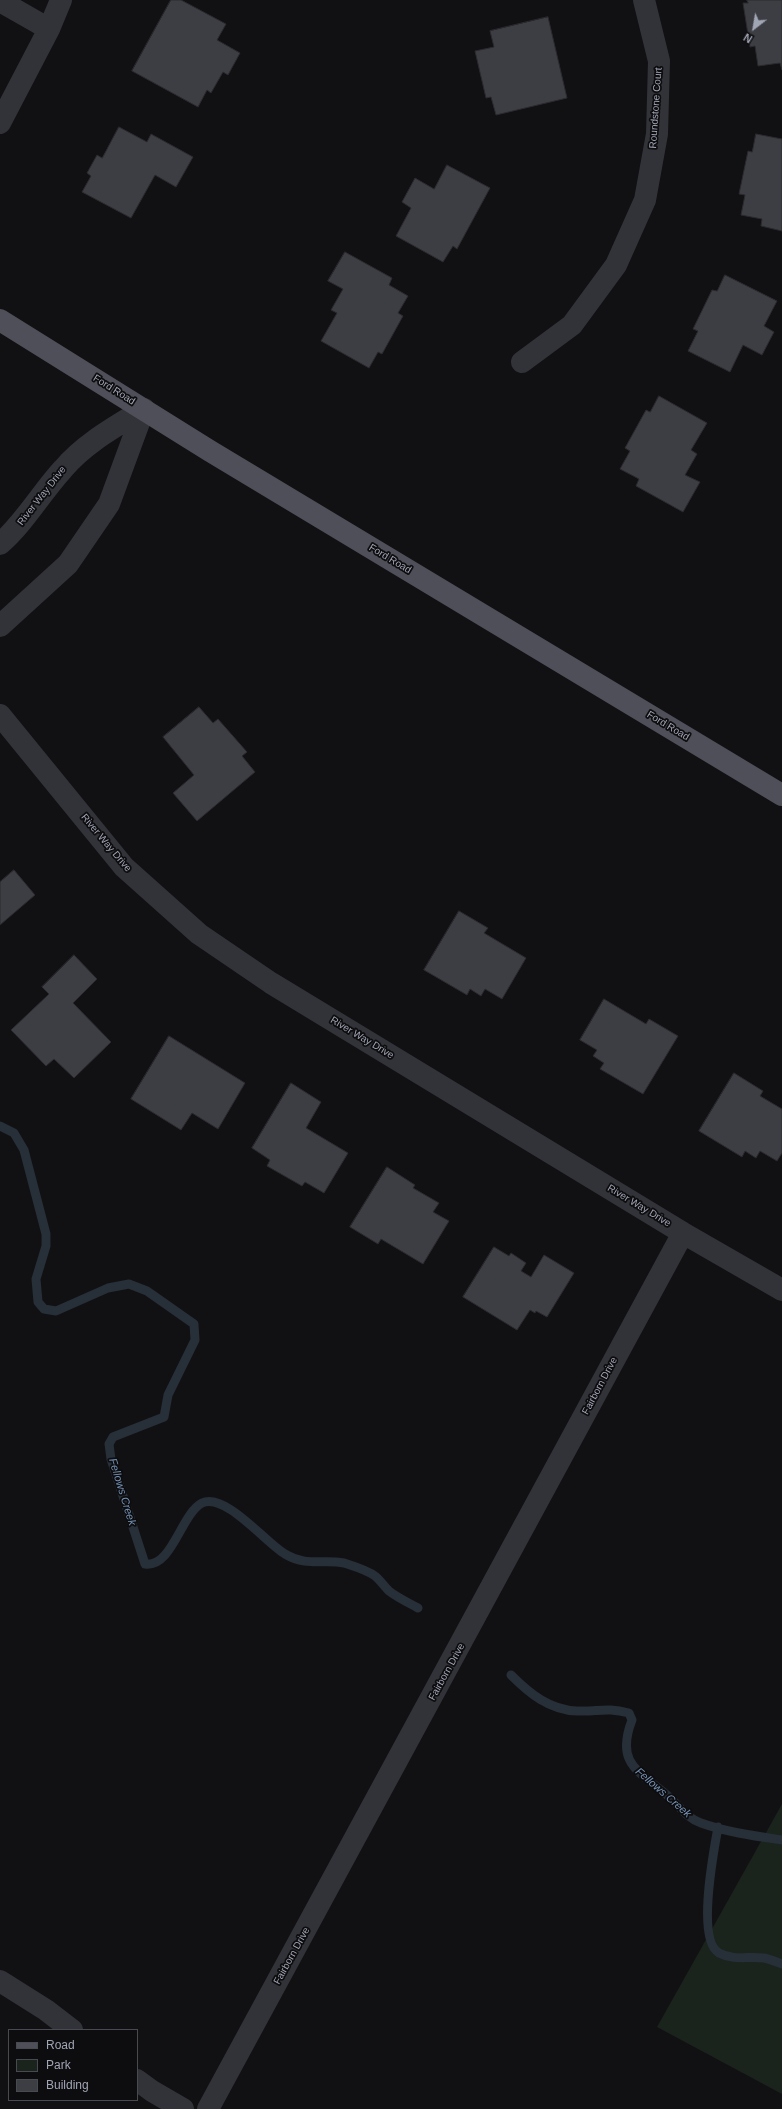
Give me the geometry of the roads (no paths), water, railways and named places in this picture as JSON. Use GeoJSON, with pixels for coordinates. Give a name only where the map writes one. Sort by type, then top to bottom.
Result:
{"type":"FeatureCollection","features":[{"type":"Feature","properties":{"kind":"main road","name":"Ford Road"},"geometry":{"type":"LineString","coordinates":[[0,320],[144,409],[782,795]]}},
{"type":"Feature","properties":{"kind":"street"},"geometry":{"type":"LineString","coordinates":[[0,123],[49,29],[61,0]]}},
{"type":"Feature","properties":{"kind":"street","name":"Roundstone Court"},"geometry":{"type":"LineString","coordinates":[[522,362],[572,325],[616,265],[645,200],[657,134],[659,61],[644,0]]}},
{"type":"Feature","properties":{"kind":"street"},"geometry":{"type":"LineString","coordinates":[[0,1],[49,29]]}},
{"type":"Feature","properties":{"kind":"street"},"geometry":{"type":"LineString","coordinates":[[0,626],[68,564],[109,504],[144,409]]}},
{"type":"Feature","properties":{"kind":"street","name":"River Way Drive"},"geometry":{"type":"LineString","coordinates":[[0,544],[17,529],[63,468],[90,442],[144,409]]}},
{"type":"Feature","properties":{"kind":"street","name":"River Way Drive"},"geometry":{"type":"LineString","coordinates":[[0,715],[124,867],[199,934],[271,983],[683,1233],[782,1290]]}},
{"type":"Feature","properties":{"kind":"street","name":"Fairborn Drive"},"geometry":{"type":"LineString","coordinates":[[208,2109],[683,1233]]}},
{"type":"Feature","properties":{"kind":"street"},"geometry":{"type":"LineString","coordinates":[[0,1981],[39,2006],[71,2029]]}},
{"type":"Feature","properties":{"kind":"street"},"geometry":{"type":"LineString","coordinates":[[138,2081],[152,2091],[183,2109]]}},
{"type":"Feature","properties":{"kind":"waterway","name":"Fellows Creek"},"geometry":{"type":"LineString","coordinates":[[0,1126],[14,1133],[24,1150],[46,1234],[46,1246],[36,1279],[38,1302],[44,1309],[56,1311],[108,1288],[129,1284],[147,1291],[194,1324],[195,1340],[168,1395],[164,1417],[113,1437],[109,1444],[111,1459],[145,1564],[154,1563],[162,1558],[195,1509],[202,1503],[211,1502],[222,1505],[233,1511],[285,1554],[308,1562],[344,1563],[364,1570],[379,1579],[392,1594],[418,1608]]}},
{"type":"Feature","properties":{"kind":"waterway","name":"Fellows Creek"},"geometry":{"type":"LineString","coordinates":[[511,1675],[532,1694],[557,1707],[577,1711],[608,1710],[629,1713],[632,1720],[627,1735],[626,1747],[628,1757],[639,1773],[672,1800],[687,1815],[696,1821],[720,1829],[782,1840]]}},
{"type":"Feature","properties":{"kind":"waterway"},"geometry":{"type":"LineString","coordinates":[[718,1827],[708,1894],[709,1931],[712,1945],[719,1953],[730,1957],[764,1958],[782,1964]]}}]}
